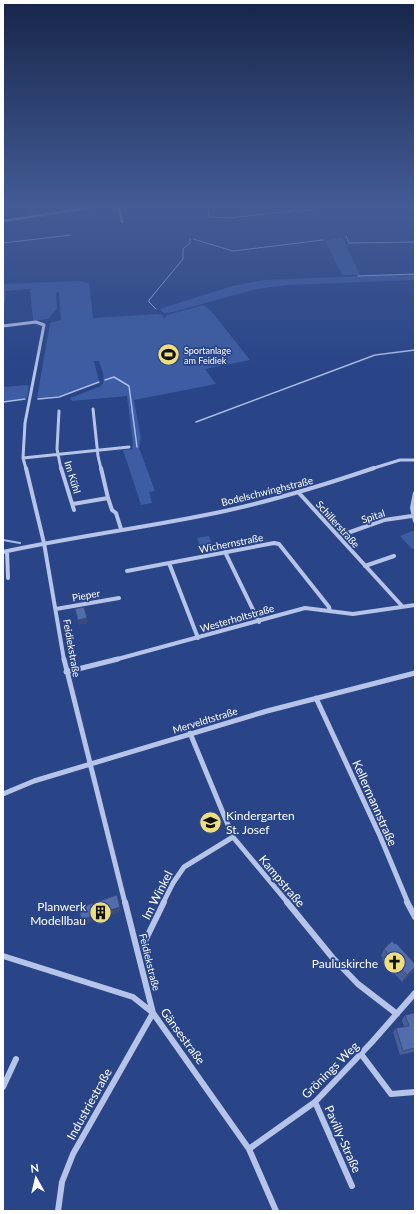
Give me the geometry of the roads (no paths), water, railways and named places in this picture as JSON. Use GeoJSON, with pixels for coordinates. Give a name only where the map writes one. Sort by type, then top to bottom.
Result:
{"type":"FeatureCollection","features":[{"type":"Feature","properties":{"kind":"street","name":"Feidiekstraße"},"geometry":{"type":"LineString","coordinates":[[3,326],[36,322],[42,323],[44,327],[25,423],[23,458],[44,543],[66,672],[153,1012]]}},
{"type":"Feature","properties":{"kind":"street"},"geometry":{"type":"LineString","coordinates":[[93,409],[97,450],[108,498],[112,510],[116,513],[121,530]]}},
{"type":"Feature","properties":{"kind":"street","name":"Im Kühl"},"geometry":{"type":"LineString","coordinates":[[58,411],[58,455],[63,479],[74,510]]}},
{"type":"Feature","properties":{"kind":"street","name":"Im Kühl"},"geometry":{"type":"LineString","coordinates":[[23,458],[129,447]]}},
{"type":"Feature","properties":{"kind":"street","name":"Bodelschwinghstraße"},"geometry":{"type":"LineString","coordinates":[[5,552],[44,543],[254,505],[299,493],[400,460],[415,460]]}},
{"type":"Feature","properties":{"kind":"street","name":"Schillerstraße"},"geometry":{"type":"LineString","coordinates":[[299,493],[402,606]]}},
{"type":"Feature","properties":{"kind":"street"},"geometry":{"type":"LineString","coordinates":[[415,493],[412,516],[415,522]]}},
{"type":"Feature","properties":{"kind":"street","name":"Im Kühl"},"geometry":{"type":"LineString","coordinates":[[73,504],[108,498]]}},
{"type":"Feature","properties":{"kind":"street","name":"Spital"},"geometry":{"type":"LineString","coordinates":[[339,536],[377,522],[400,516],[412,516]]}},
{"type":"Feature","properties":{"kind":"street","name":"Wichernstraße"},"geometry":{"type":"LineString","coordinates":[[127,571],[274,543],[279,544],[329,607],[330,611]]}},
{"type":"Feature","properties":{"kind":"street"},"geometry":{"type":"LineString","coordinates":[[5,552],[8,578]]}},
{"type":"Feature","properties":{"kind":"street"},"geometry":{"type":"LineString","coordinates":[[225,552],[258,622]]}},
{"type":"Feature","properties":{"kind":"street"},"geometry":{"type":"LineString","coordinates":[[365,566],[394,556]]}},
{"type":"Feature","properties":{"kind":"street"},"geometry":{"type":"LineString","coordinates":[[169,562],[179,592],[198,638]]}},
{"type":"Feature","properties":{"kind":"street","name":"Pieper"},"geometry":{"type":"LineString","coordinates":[[56,609],[119,598]]}},
{"type":"Feature","properties":{"kind":"street","name":"Westerholtstraße"},"geometry":{"type":"LineString","coordinates":[[66,672],[258,622],[305,608],[315,607],[343,614],[352,614],[415,604]]}},
{"type":"Feature","properties":{"kind":"street","name":"Merveldtstraße"},"geometry":{"type":"LineString","coordinates":[[3,794],[34,781],[190,734],[316,698],[414,674]]}},
{"type":"Feature","properties":{"kind":"street","name":"Kellermannstraße"},"geometry":{"type":"LineString","coordinates":[[316,698],[380,836],[415,917]]}},
{"type":"Feature","properties":{"kind":"street","name":"Kampstraße"},"geometry":{"type":"LineString","coordinates":[[190,734],[233,837],[332,957],[358,984],[397,1014]]}},
{"type":"Feature","properties":{"kind":"street","name":"Im Winkel"},"geometry":{"type":"LineString","coordinates":[[145,941],[173,883],[184,866],[233,837]]}},
{"type":"Feature","properties":{"kind":"street","name":"Gänsestraße"},"geometry":{"type":"LineString","coordinates":[[3,956],[133,997],[153,1012],[249,1149],[276,1211]]}},
{"type":"Feature","properties":{"kind":"street","name":"Grönings Weg"},"geometry":{"type":"LineString","coordinates":[[249,1149],[315,1102],[361,1054],[415,993]]}},
{"type":"Feature","properties":{"kind":"street","name":"Industriestraße"},"geometry":{"type":"LineString","coordinates":[[58,1211],[58,1200],[74,1152],[153,1012]]}},
{"type":"Feature","properties":{"kind":"street"},"geometry":{"type":"LineString","coordinates":[[361,1054],[391,1094],[415,1092]]}},
{"type":"Feature","properties":{"kind":"street"},"geometry":{"type":"LineString","coordinates":[[3,1087],[16,1058]]}},
{"type":"Feature","properties":{"kind":"street","name":"Pavilly-Straße"},"geometry":{"type":"LineString","coordinates":[[315,1102],[352,1186]]}},
{"type":"Feature","properties":{"kind":"waterway"},"geometry":{"type":"LineString","coordinates":[[156,309],[149,302],[149,300],[182,261]]}},
{"type":"Feature","properties":{"kind":"waterway"},"geometry":{"type":"LineString","coordinates":[[358,276],[415,274]]}},
{"type":"Feature","properties":{"kind":"waterway"},"geometry":{"type":"LineString","coordinates":[[196,422],[375,355],[415,350]]}},
{"type":"Feature","properties":{"kind":"waterway"},"geometry":{"type":"LineString","coordinates":[[105,380],[114,377],[129,386],[137,447]]}},
{"type":"Feature","properties":{"kind":"waterway"},"geometry":{"type":"LineString","coordinates":[[38,399],[59,397],[99,382]]}},
{"type":"Feature","properties":{"kind":"waterway"},"geometry":{"type":"LineString","coordinates":[[3,402],[25,399]]}},
{"type":"Feature","properties":{"kind":"waterway"},"geometry":{"type":"LineString","coordinates":[[3,540],[20,543]]}},
{"type":"Feature","properties":{"kind":"place","name":"Sportanlage am Feidiek"},"geometry":{"type":"Point","coordinates":[168,355]}},
{"type":"Feature","properties":{"kind":"place","name":"Kindergarten St. Josef"},"geometry":{"type":"Point","coordinates":[211,822]}},
{"type":"Feature","properties":{"kind":"place","name":"Planwerk Modellbau"},"geometry":{"type":"Point","coordinates":[101,913]}},
{"type":"Feature","properties":{"kind":"place","name":"Pauluskirche"},"geometry":{"type":"Point","coordinates":[394,963]}}]}
